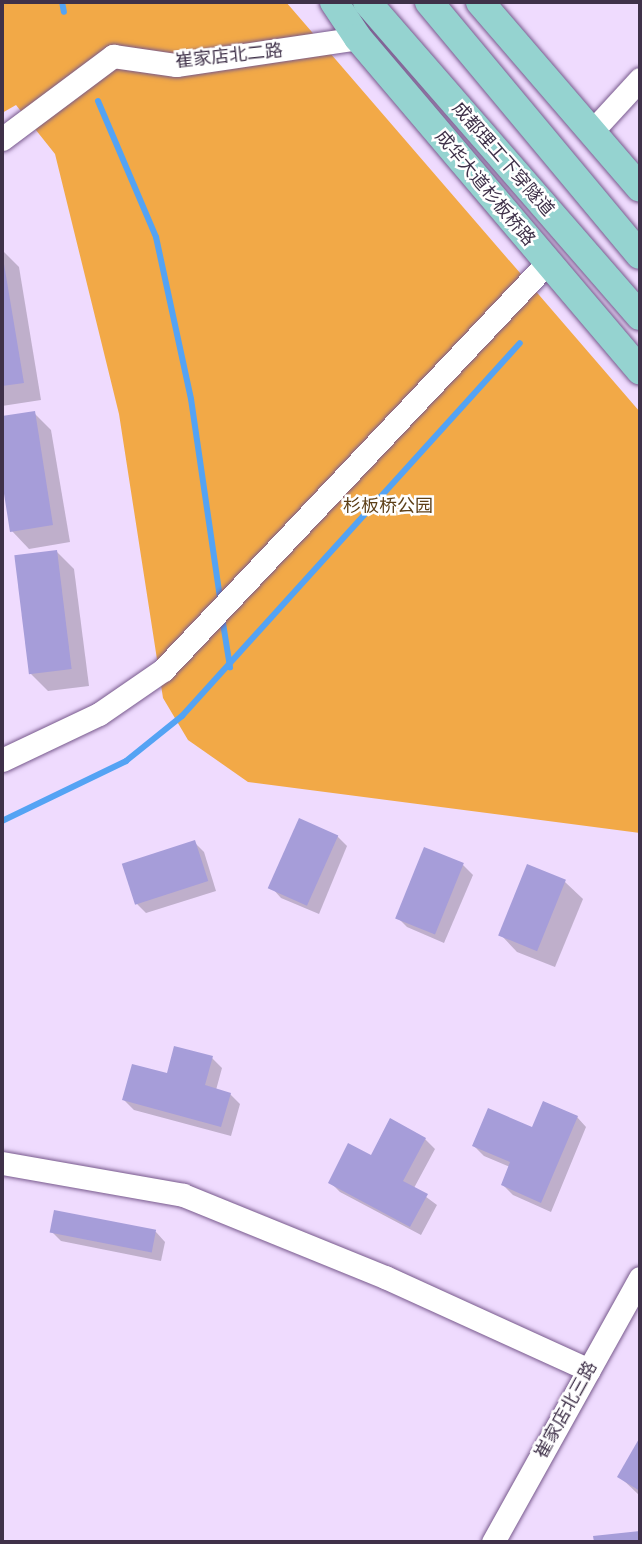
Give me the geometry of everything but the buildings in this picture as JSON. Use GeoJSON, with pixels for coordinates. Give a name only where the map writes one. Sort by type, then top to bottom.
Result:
{"type":"FeatureCollection","features":[{"type":"Feature","properties":{"kind":"main road","name":"成华大道杉板桥路"},"geometry":{"type":"LineString","coordinates":[[334,2],[358,38],[640,371]]}},
{"type":"Feature","properties":{"kind":"main road","name":"成都理工下穿隧道"},"geometry":{"type":"LineString","coordinates":[[367,2],[640,316]]}},
{"type":"Feature","properties":{"kind":"main road"},"geometry":{"type":"LineString","coordinates":[[429,2],[640,255]]}},
{"type":"Feature","properties":{"kind":"main road"},"geometry":{"type":"LineString","coordinates":[[480,2],[594,129],[640,188]]}},
{"type":"Feature","properties":{"kind":"street","name":"崔家店北二路"},"geometry":{"type":"LineString","coordinates":[[2,138],[113,56],[176,65],[358,38]]}},
{"type":"Feature","properties":{"kind":"street"},"geometry":{"type":"LineString","coordinates":[[594,129],[640,79]]}},
{"type":"Feature","properties":{"kind":"street"},"geometry":{"type":"LineString","coordinates":[[2,760],[133,694],[202,629],[548,262]]}},
{"type":"Feature","properties":{"kind":"street"},"geometry":{"type":"LineString","coordinates":[[2,1163],[183,1195],[385,1277],[589,1370]]}},
{"type":"Feature","properties":{"kind":"street","name":"崔家店北三路"},"geometry":{"type":"LineString","coordinates":[[492,1542],[640,1278]]}},
{"type":"Feature","properties":{"kind":"green space","name":"杉板桥公园"},"geometry":{"type":"Polygon","coordinates":[[[2,2],[286,2],[640,412],[640,833],[248,782],[188,740],[163,698],[119,414],[55,154],[16,105],[2,113],[2,2]]]}},
{"type":"Feature","properties":{"kind":"waterway"},"geometry":{"type":"LineString","coordinates":[[62,2],[64,12]]}},
{"type":"Feature","properties":{"kind":"waterway"},"geometry":{"type":"LineString","coordinates":[[98,101],[156,237],[191,399],[220,599]]}},
{"type":"Feature","properties":{"kind":"waterway"},"geometry":{"type":"LineString","coordinates":[[2,821],[126,761],[182,716],[520,343]]}},
{"type":"Feature","properties":{"kind":"waterway"},"geometry":{"type":"LineString","coordinates":[[222,617],[230,667]]}}]}
